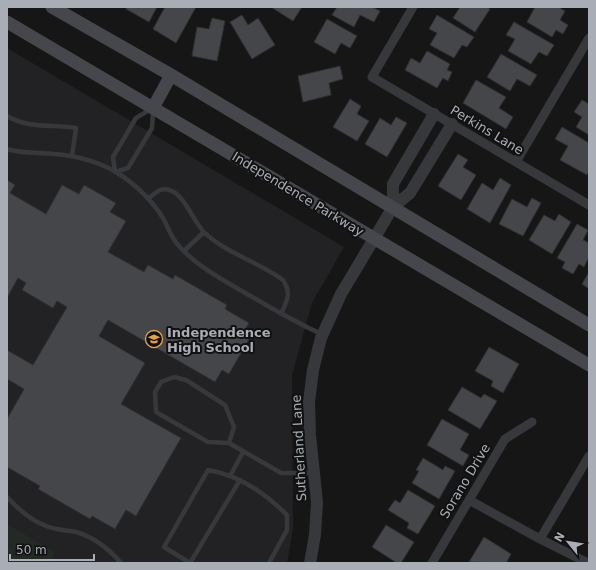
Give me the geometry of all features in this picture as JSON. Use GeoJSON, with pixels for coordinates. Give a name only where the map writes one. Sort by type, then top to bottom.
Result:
{"type":"FeatureCollection","features":[{"type":"Feature","properties":{"kind":"main road"},"geometry":{"type":"LineString","coordinates":[[52,7],[172,76],[589,325]]}},
{"type":"Feature","properties":{"kind":"main road","name":"Independence Parkway"},"geometry":{"type":"LineString","coordinates":[[7,22],[589,365]]}},
{"type":"Feature","properties":{"kind":"main road"},"geometry":{"type":"LineString","coordinates":[[153,108],[172,76]]}},
{"type":"Feature","properties":{"kind":"street","name":"Perkins Lane"},"geometry":{"type":"LineString","coordinates":[[413,7],[372,77],[589,205]]}},
{"type":"Feature","properties":{"kind":"street"},"geometry":{"type":"LineString","coordinates":[[516,162],[589,38]]}},
{"type":"Feature","properties":{"kind":"street"},"geometry":{"type":"LineString","coordinates":[[393,207],[392,184],[434,114]]}},
{"type":"Feature","properties":{"kind":"street","name":"Sutherland Lane"},"geometry":{"type":"LineString","coordinates":[[310,563],[316,519],[309,402],[313,370],[322,334],[338,299],[393,207],[410,193],[452,124]]}},
{"type":"Feature","properties":{"kind":"street","name":"Sorano Drive"},"geometry":{"type":"LineString","coordinates":[[432,563],[505,440],[532,422]]}},
{"type":"Feature","properties":{"kind":"street"},"geometry":{"type":"LineString","coordinates":[[540,539],[589,456]]}},
{"type":"Feature","properties":{"kind":"street"},"geometry":{"type":"LineString","coordinates":[[469,500],[540,539],[588,563]]}},
{"type":"Feature","properties":{"kind":"lane"},"geometry":{"type":"LineString","coordinates":[[115,172],[128,168],[152,128],[153,108]]}},
{"type":"Feature","properties":{"kind":"lane"},"geometry":{"type":"LineString","coordinates":[[115,172],[113,157],[136,118],[153,108]]}},
{"type":"Feature","properties":{"kind":"lane"},"geometry":{"type":"LineString","coordinates":[[7,116],[18,122],[38,126],[76,128],[72,156]]}},
{"type":"Feature","properties":{"kind":"lane"},"geometry":{"type":"LineString","coordinates":[[7,149],[27,154],[72,156],[101,164],[115,172],[133,184],[148,199],[163,218],[172,237],[184,251],[212,274],[281,314],[322,334]]}},
{"type":"Feature","properties":{"kind":"lane"},"geometry":{"type":"LineString","coordinates":[[148,199],[158,190],[165,188],[173,191],[178,194],[195,221],[204,232],[215,241],[283,280],[288,288],[288,297],[281,314]]}},
{"type":"Feature","properties":{"kind":"lane"},"geometry":{"type":"LineString","coordinates":[[184,251],[204,232]]}},
{"type":"Feature","properties":{"kind":"lane"},"geometry":{"type":"LineString","coordinates":[[229,443],[234,427],[225,405],[186,380],[174,377],[161,382],[155,392],[156,412],[208,442],[229,443],[280,473],[314,473]]}},
{"type":"Feature","properties":{"kind":"lane"},"geometry":{"type":"LineString","coordinates":[[230,476],[243,452]]}},
{"type":"Feature","properties":{"kind":"lane"},"geometry":{"type":"LineString","coordinates":[[240,480],[190,563],[164,547],[208,470],[221,472],[240,480],[275,503],[286,515],[287,530],[269,563]]}},
{"type":"Feature","properties":{"kind":"lane"},"geometry":{"type":"LineString","coordinates":[[7,497],[21,511],[42,525],[76,532],[91,538],[107,548],[121,563]]}},
{"type":"Feature","properties":{"kind":"shaded area","name":"Independence High School"},"geometry":{"type":"Polygon","coordinates":[[[7,48],[344,247],[312,303],[292,375],[293,529],[287,563],[7,563],[7,48]]]}},
{"type":"Feature","properties":{"kind":"shaded area"},"geometry":{"type":"Polygon","coordinates":[[[7,524],[55,552],[49,563],[7,563],[7,524]]]}},
{"type":"Feature","properties":{"kind":"building"},"geometry":{"type":"Polygon","coordinates":[[[127,7],[157,7],[149,22],[126,9],[127,7]]]}},
{"type":"Feature","properties":{"kind":"building"},"geometry":{"type":"Polygon","coordinates":[[[165,7],[196,7],[176,43],[153,29],[165,7]]]}},
{"type":"Feature","properties":{"kind":"building"},"geometry":{"type":"Polygon","coordinates":[[[271,7],[302,7],[293,21],[271,7]]]}},
{"type":"Feature","properties":{"kind":"building"},"geometry":{"type":"Polygon","coordinates":[[[337,7],[372,7],[380,11],[374,22],[360,15],[354,27],[332,15],[337,7]]]}},
{"type":"Feature","properties":{"kind":"building"},"geometry":{"type":"Polygon","coordinates":[[[460,7],[487,7],[490,9],[475,32],[453,18],[460,7]]]}},
{"type":"Feature","properties":{"kind":"building"},"geometry":{"type":"Polygon","coordinates":[[[535,7],[558,7],[565,11],[560,20],[568,25],[563,34],[556,30],[552,37],[527,22],[535,7]]]}},
{"type":"Feature","properties":{"kind":"building"},"geometry":{"type":"Polygon","coordinates":[[[242,15],[248,25],[258,18],[275,45],[252,59],[230,22],[242,15]]]}},
{"type":"Feature","properties":{"kind":"building"},"geometry":{"type":"Polygon","coordinates":[[[437,15],[474,37],[467,47],[462,45],[454,58],[430,45],[437,33],[429,29],[437,15]]]}},
{"type":"Feature","properties":{"kind":"building"},"geometry":{"type":"Polygon","coordinates":[[[212,18],[225,21],[217,61],[192,56],[197,27],[209,29],[212,18]]]}},
{"type":"Feature","properties":{"kind":"building"},"geometry":{"type":"Polygon","coordinates":[[[327,19],[357,36],[350,48],[341,43],[335,54],[314,42],[327,19]]]}},
{"type":"Feature","properties":{"kind":"building"},"geometry":{"type":"Polygon","coordinates":[[[514,22],[554,45],[547,56],[539,52],[531,64],[508,51],[515,39],[506,35],[514,22]]]}},
{"type":"Feature","properties":{"kind":"building"},"geometry":{"type":"Polygon","coordinates":[[[427,51],[450,64],[447,70],[452,72],[448,81],[443,78],[437,88],[405,70],[411,58],[420,63],[427,51]]]}},
{"type":"Feature","properties":{"kind":"building"},"geometry":{"type":"Polygon","coordinates":[[[501,54],[537,75],[530,86],[517,79],[510,91],[487,77],[501,54]]]}},
{"type":"Feature","properties":{"kind":"building"},"geometry":{"type":"Polygon","coordinates":[[[340,66],[343,79],[329,83],[331,95],[303,102],[298,76],[340,66]]]}},
{"type":"Feature","properties":{"kind":"building"},"geometry":{"type":"Polygon","coordinates":[[[476,80],[506,97],[499,108],[513,117],[506,129],[463,103],[476,80]]]}},
{"type":"Feature","properties":{"kind":"building"},"geometry":{"type":"Polygon","coordinates":[[[350,99],[361,106],[357,114],[369,121],[357,141],[333,127],[350,99]]]}},
{"type":"Feature","properties":{"kind":"building"},"geometry":{"type":"Polygon","coordinates":[[[582,100],[589,104],[589,135],[576,127],[582,117],[574,112],[582,100]]]}},
{"type":"Feature","properties":{"kind":"building"},"geometry":{"type":"Polygon","coordinates":[[[396,117],[407,123],[387,157],[365,144],[380,118],[391,125],[396,117]]]}},
{"type":"Feature","properties":{"kind":"building"},"geometry":{"type":"Polygon","coordinates":[[[562,127],[589,143],[589,171],[587,175],[560,160],[568,146],[555,139],[562,127]]]}},
{"type":"Feature","properties":{"kind":"building"},"geometry":{"type":"Polygon","coordinates":[[[458,154],[468,160],[463,167],[476,175],[461,200],[438,186],[458,154]]]}},
{"type":"Feature","properties":{"kind":"building"},"geometry":{"type":"Polygon","coordinates":[[[500,178],[511,185],[490,223],[467,209],[482,183],[493,190],[500,178]]]}},
{"type":"Feature","properties":{"kind":"building"},"geometry":{"type":"Polygon","coordinates":[[[7,180],[15,185],[10,193],[46,214],[62,185],[79,194],[84,185],[116,203],[110,212],[126,221],[108,252],[144,272],[148,265],[173,279],[175,275],[227,305],[225,309],[249,323],[242,335],[249,339],[229,374],[222,370],[215,382],[108,320],[99,336],[145,363],[121,404],[181,438],[136,516],[126,510],[115,529],[92,516],[90,519],[38,489],[40,486],[7,467],[7,419],[24,389],[7,379],[7,350],[33,365],[67,307],[57,301],[53,308],[22,290],[26,283],[18,278],[7,298],[7,180]]]}},
{"type":"Feature","properties":{"kind":"building"},"geometry":{"type":"Polygon","coordinates":[[[532,198],[541,203],[523,236],[499,224],[512,199],[527,207],[532,198]]]}},
{"type":"Feature","properties":{"kind":"building"},"geometry":{"type":"Polygon","coordinates":[[[559,214],[571,222],[552,254],[529,240],[544,215],[555,221],[559,214]]]}},
{"type":"Feature","properties":{"kind":"building"},"geometry":{"type":"Polygon","coordinates":[[[577,224],[588,230],[583,240],[589,243],[589,257],[584,267],[579,264],[573,274],[562,268],[565,262],[557,258],[577,224]]]}},
{"type":"Feature","properties":{"kind":"building"},"geometry":{"type":"Polygon","coordinates":[[[589,272],[589,289],[582,284],[589,272]]]}},
{"type":"Feature","properties":{"kind":"building"},"geometry":{"type":"Polygon","coordinates":[[[489,347],[519,364],[503,393],[491,386],[493,381],[475,371],[489,347]]]}},
{"type":"Feature","properties":{"kind":"building"},"geometry":{"type":"Polygon","coordinates":[[[462,387],[481,398],[484,394],[497,401],[480,429],[448,410],[462,387]]]}},
{"type":"Feature","properties":{"kind":"building"},"geometry":{"type":"Polygon","coordinates":[[[442,419],[469,434],[460,450],[469,455],[463,466],[427,445],[442,419]]]}},
{"type":"Feature","properties":{"kind":"building"},"geometry":{"type":"Polygon","coordinates":[[[423,458],[443,470],[445,466],[455,471],[439,499],[412,483],[419,471],[416,470],[423,458]]]}},
{"type":"Feature","properties":{"kind":"building"},"geometry":{"type":"Polygon","coordinates":[[[408,490],[435,506],[418,534],[407,528],[409,523],[388,510],[395,500],[400,503],[408,490]]]}},
{"type":"Feature","properties":{"kind":"building"},"geometry":{"type":"Polygon","coordinates":[[[386,525],[414,542],[401,563],[397,563],[372,547],[386,525]]]}},
{"type":"Feature","properties":{"kind":"building"},"geometry":{"type":"Polygon","coordinates":[[[484,537],[511,554],[506,563],[469,562],[484,537]]]}},
{"type":"Feature","properties":{"kind":"place","name":"Independence High School"},"geometry":{"type":"Point","coordinates":[154,339]}}]}
